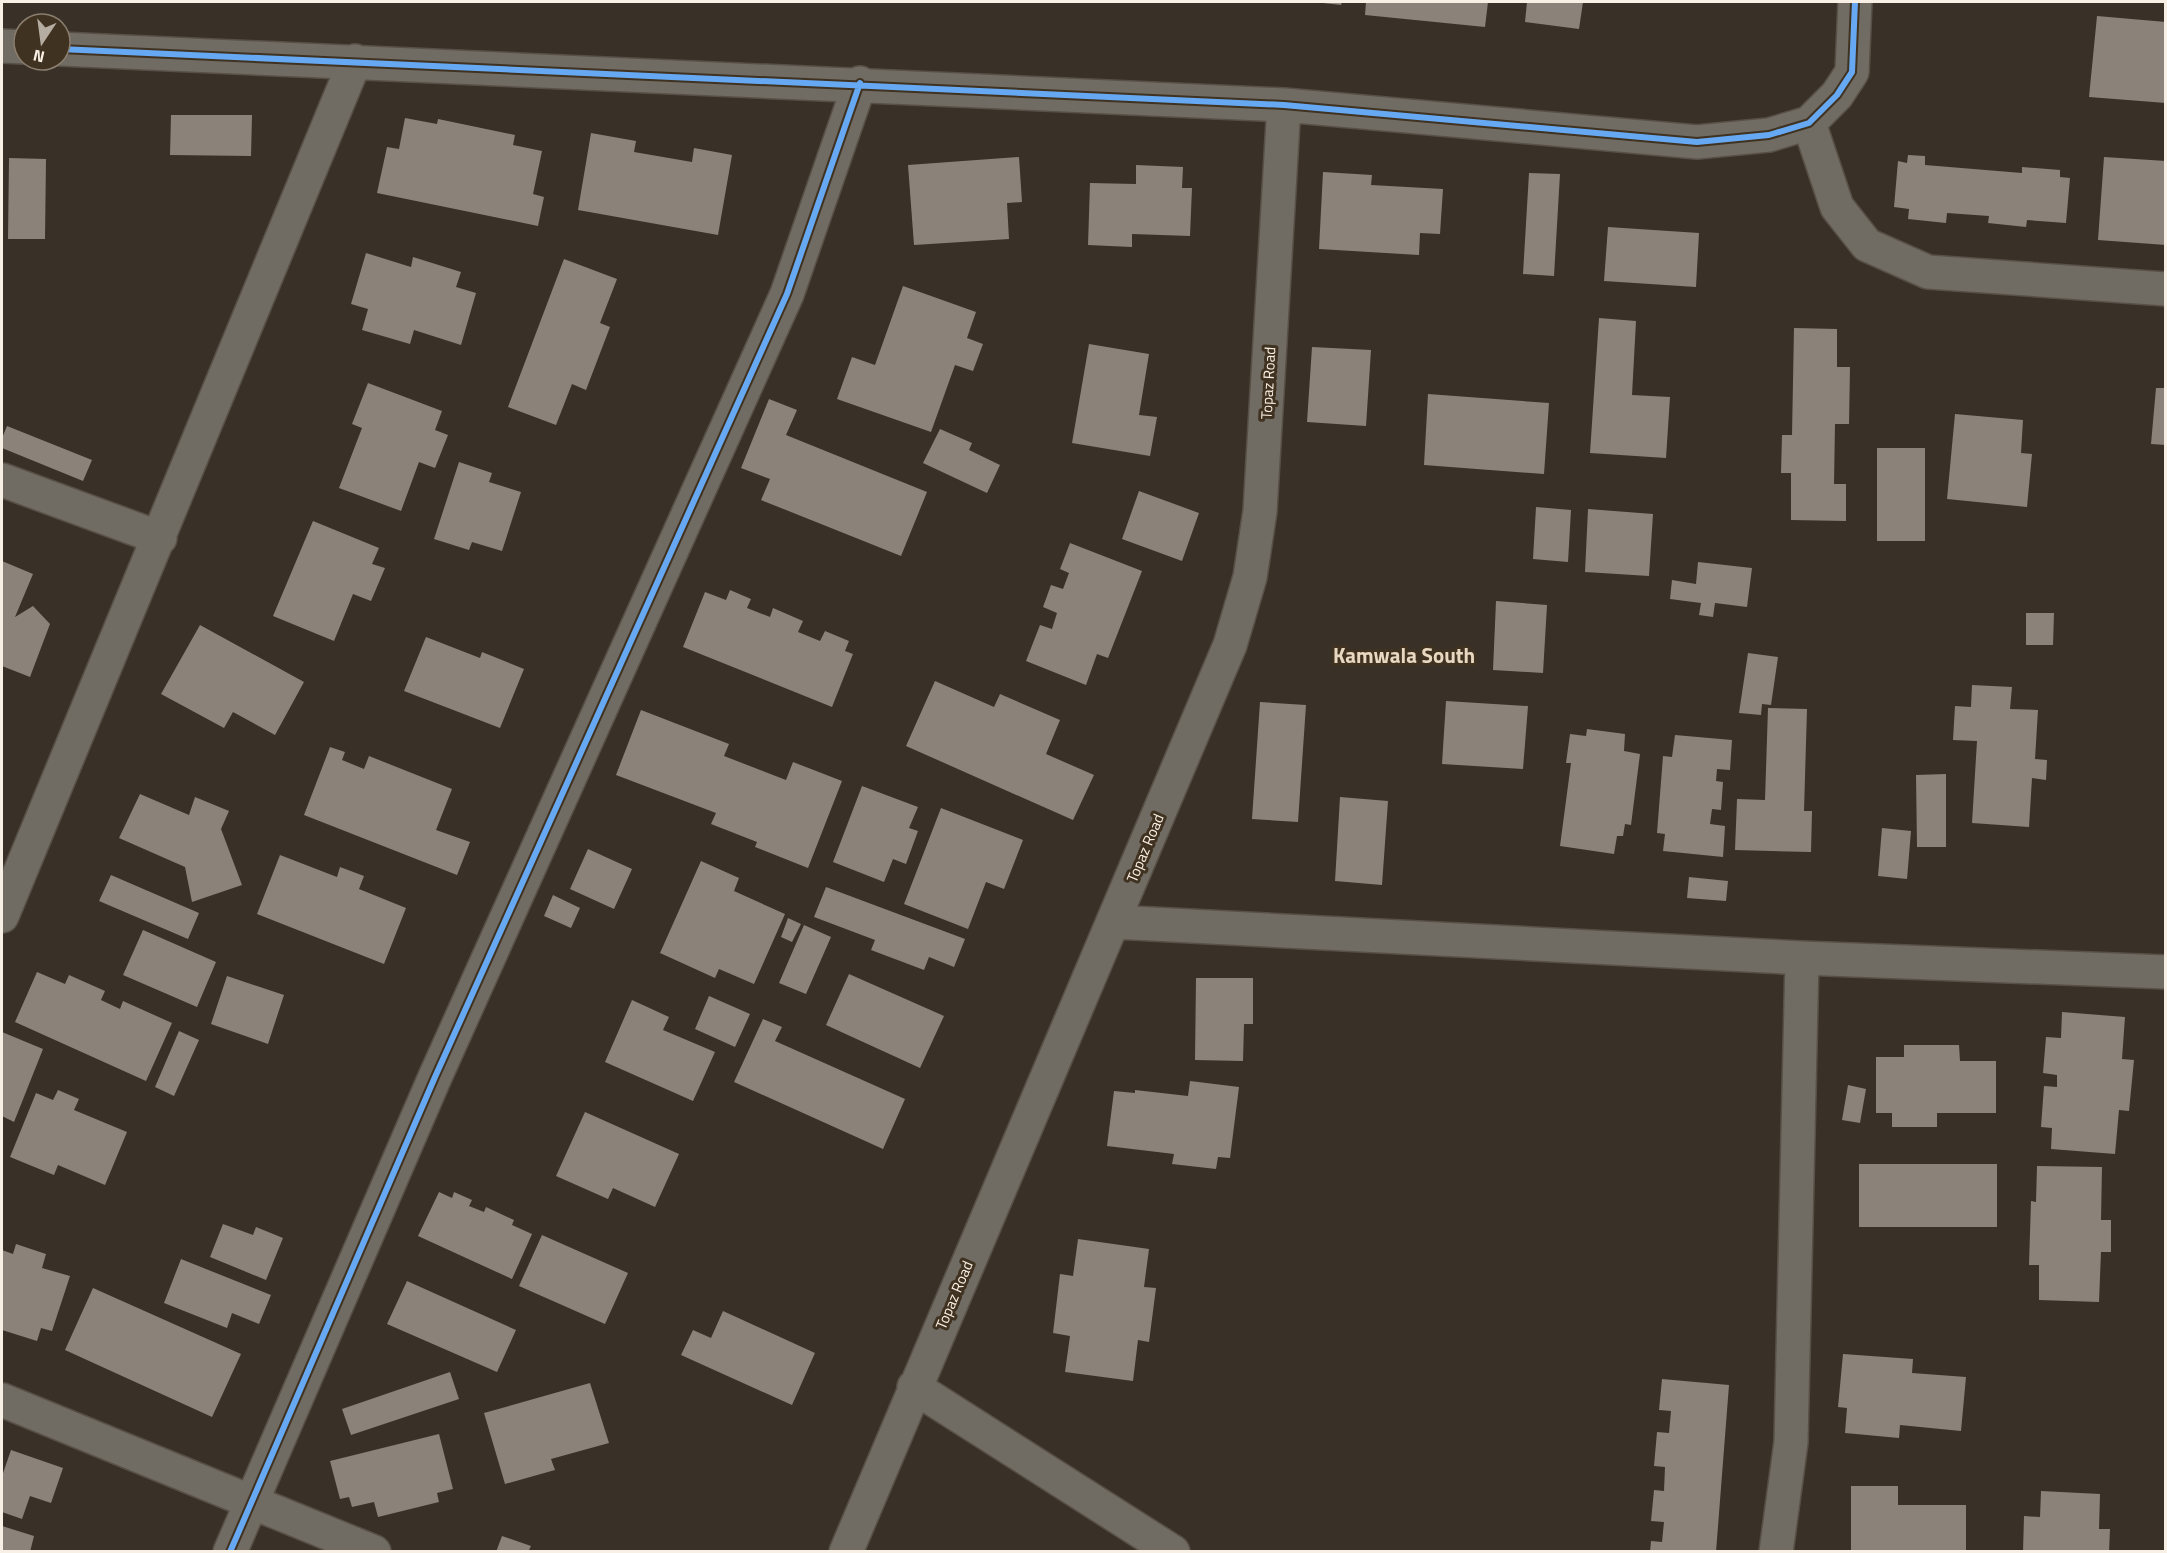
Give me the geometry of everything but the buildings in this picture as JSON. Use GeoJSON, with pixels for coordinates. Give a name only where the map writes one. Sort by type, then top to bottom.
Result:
{"type":"FeatureCollection","features":[{"type":"Feature","properties":{"kind":"street"},"geometry":{"type":"LineString","coordinates":[[72,49],[860,83],[1284,105],[1697,142],[1769,135],[1809,123],[1837,95],[1852,72],[1855,2]]}},
{"type":"Feature","properties":{"kind":"street"},"geometry":{"type":"LineString","coordinates":[[5,898],[160,538],[355,61]]}},
{"type":"Feature","properties":{"kind":"street"},"geometry":{"type":"LineString","coordinates":[[230,1551],[435,1077],[788,294],[860,83]]}},
{"type":"Feature","properties":{"kind":"street","name":"Topaz Road"},"geometry":{"type":"LineString","coordinates":[[846,1551],[1230,645],[1250,577],[1260,511],[1284,105]]}},
{"type":"Feature","properties":{"kind":"street"},"geometry":{"type":"LineString","coordinates":[[1809,123],[1837,207],[1867,245],[1928,272],[2166,289]]}},
{"type":"Feature","properties":{"kind":"street"},"geometry":{"type":"LineString","coordinates":[[2,480],[160,538]]}},
{"type":"Feature","properties":{"kind":"street"},"geometry":{"type":"LineString","coordinates":[[1114,922],[1802,958],[2166,972]]}},
{"type":"Feature","properties":{"kind":"street"},"geometry":{"type":"LineString","coordinates":[[1776,1551],[1791,1442],[1802,958]]}},
{"type":"Feature","properties":{"kind":"street"},"geometry":{"type":"LineString","coordinates":[[914,1387],[1173,1551]]}},
{"type":"Feature","properties":{"kind":"street"},"geometry":{"type":"LineString","coordinates":[[2,1400],[374,1551]]}},
{"type":"Feature","properties":{"kind":"cycle path"},"geometry":{"type":"LineString","coordinates":[[72,50],[1284,105],[1697,142],[1769,135],[1809,123],[1837,95],[1852,72],[1855,2]]}},
{"type":"Feature","properties":{"kind":"cycle path"},"geometry":{"type":"LineString","coordinates":[[230,1552],[435,1077],[787,294],[860,83]]}},
{"type":"Feature","properties":{"kind":"district","name":"Kamwala South"},"geometry":{"type":"Point","coordinates":[1404,655]}}]}
